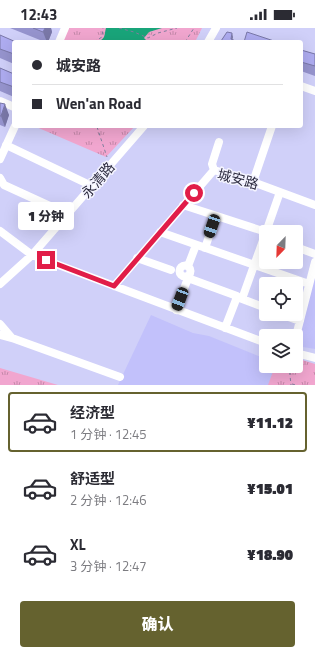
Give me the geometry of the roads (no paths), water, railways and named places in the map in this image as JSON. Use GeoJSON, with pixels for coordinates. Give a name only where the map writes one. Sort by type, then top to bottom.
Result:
{"type":"FeatureCollection","features":[{"type":"Feature","properties":{"kind":"street"},"geometry":{"type":"LineString","coordinates":[[60,40],[65,28]]}},
{"type":"Feature","properties":{"kind":"street"},"geometry":{"type":"LineString","coordinates":[[209,40],[216,28]]}},
{"type":"Feature","properties":{"kind":"street"},"geometry":{"type":"LineString","coordinates":[[303,87],[315,91]]}},
{"type":"Feature","properties":{"kind":"street"},"geometry":{"type":"LineString","coordinates":[[0,101],[12,106]]}},
{"type":"Feature","properties":{"kind":"street"},"geometry":{"type":"LineString","coordinates":[[0,160],[14,128]]}},
{"type":"Feature","properties":{"kind":"street","name":"永清路"},"geometry":{"type":"LineString","coordinates":[[0,284],[32,255],[142,128]]}},
{"type":"Feature","properties":{"kind":"street"},"geometry":{"type":"LineString","coordinates":[[252,182],[271,128]]}},
{"type":"Feature","properties":{"kind":"street"},"geometry":{"type":"LineString","coordinates":[[214,170],[212,164],[219,142]]}},
{"type":"Feature","properties":{"kind":"street"},"geometry":{"type":"LineString","coordinates":[[6,145],[92,186]]}},
{"type":"Feature","properties":{"kind":"street","name":"城安路"},"geometry":{"type":"LineString","coordinates":[[114,286],[214,170],[315,205]]}},
{"type":"Feature","properties":{"kind":"street"},"geometry":{"type":"LineString","coordinates":[[0,178],[4,185],[52,207],[66,216]]}},
{"type":"Feature","properties":{"kind":"street"},"geometry":{"type":"LineString","coordinates":[[269,225],[280,192]]}},
{"type":"Feature","properties":{"kind":"street"},"geometry":{"type":"LineString","coordinates":[[184,205],[259,231]]}},
{"type":"Feature","properties":{"kind":"street"},"geometry":{"type":"LineString","coordinates":[[205,248],[216,216]]}},
{"type":"Feature","properties":{"kind":"street"},"geometry":{"type":"LineString","coordinates":[[0,231],[32,255],[259,340]]}},
{"type":"Feature","properties":{"kind":"street"},"geometry":{"type":"LineString","coordinates":[[160,232],[309,284]]}},
{"type":"Feature","properties":{"kind":"street"},"geometry":{"type":"LineString","coordinates":[[196,245],[188,266],[182,266],[180,275],[259,305]]}},
{"type":"Feature","properties":{"kind":"street"},"geometry":{"type":"LineString","coordinates":[[303,250],[315,254]]}},
{"type":"Feature","properties":{"kind":"street"},"geometry":{"type":"LineString","coordinates":[[225,328],[259,252]]}},
{"type":"Feature","properties":{"kind":"street"},"geometry":{"type":"LineString","coordinates":[[138,258],[171,270]]}},
{"type":"Feature","properties":{"kind":"street"},"geometry":{"type":"LineString","coordinates":[[303,309],[315,262]]}},
{"type":"Feature","properties":{"kind":"street"},"geometry":{"type":"LineString","coordinates":[[176,310],[187,278]]}},
{"type":"Feature","properties":{"kind":"street"},"geometry":{"type":"LineString","coordinates":[[298,329],[300,321]]}},
{"type":"Feature","properties":{"kind":"street"},"geometry":{"type":"LineString","coordinates":[[0,324],[12,338]]}},
{"type":"Feature","properties":{"kind":"street"},"geometry":{"type":"LineString","coordinates":[[0,335],[120,377]]}},
{"type":"Feature","properties":{"kind":"street"},"geometry":{"type":"LineString","coordinates":[[303,355],[315,358]]}}]}
